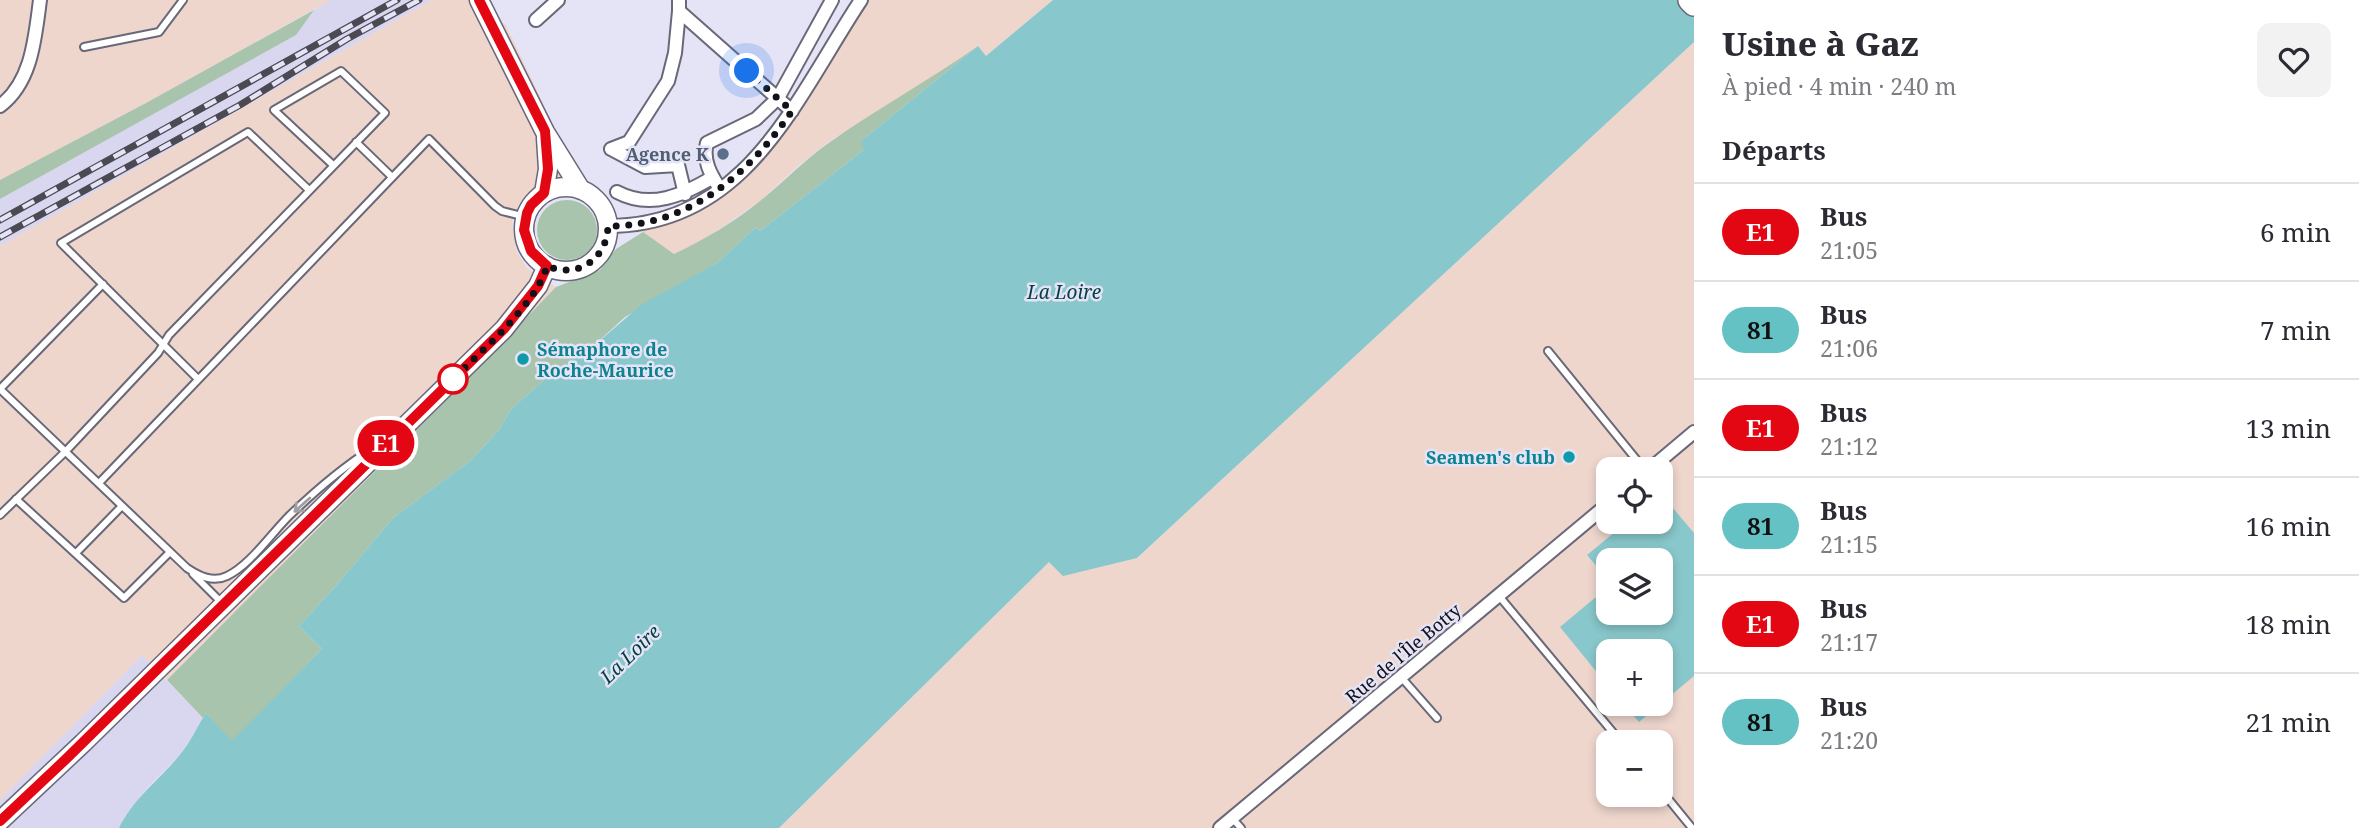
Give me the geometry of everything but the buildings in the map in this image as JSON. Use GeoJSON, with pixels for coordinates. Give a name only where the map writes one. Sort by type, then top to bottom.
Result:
{"type":"FeatureCollection","features":[{"type":"Feature","properties":{"kind":"highway"},"geometry":{"type":"LineString","coordinates":[[1690,0],[1694,4]]}},
{"type":"Feature","properties":{"kind":"main road"},"geometry":{"type":"LineString","coordinates":[[479,0],[545,131],[580,190],[599,203],[607,218],[603,249],[586,266],[570,271],[547,266],[535,258],[527,245],[524,230],[531,205],[544,193],[561,187],[580,190]]}},
{"type":"Feature","properties":{"kind":"main road"},"geometry":{"type":"LineString","coordinates":[[544,193],[548,169],[545,131]]}},
{"type":"Feature","properties":{"kind":"main road"},"geometry":{"type":"LineString","coordinates":[[0,821],[43,782],[504,329],[538,286],[547,266]]}},
{"type":"Feature","properties":{"kind":"street"},"geometry":{"type":"LineString","coordinates":[[0,109],[26,75],[40,0]]}},
{"type":"Feature","properties":{"kind":"street"},"geometry":{"type":"LineString","coordinates":[[536,20],[558,0]]}},
{"type":"Feature","properties":{"kind":"street"},"geometry":{"type":"LineString","coordinates":[[720,189],[704,154],[707,143],[756,119],[778,99],[833,0],[852,14]]}},
{"type":"Feature","properties":{"kind":"street"},"geometry":{"type":"LineString","coordinates":[[608,226],[667,218],[687,210],[720,189],[774,138],[861,0]]}},
{"type":"Feature","properties":{"kind":"street"},"geometry":{"type":"LineString","coordinates":[[679,5],[792,111]]}},
{"type":"Feature","properties":{"kind":"street"},"geometry":{"type":"LineString","coordinates":[[679,5],[675,53],[668,81],[629,142],[611,149],[645,167],[678,165],[685,194]]}},
{"type":"Feature","properties":{"kind":"street"},"geometry":{"type":"LineString","coordinates":[[617,192],[638,200],[662,199],[685,194],[713,177]]}},
{"type":"Feature","properties":{"kind":"street"},"geometry":{"type":"LineString","coordinates":[[1664,457],[1694,432]]}},
{"type":"Feature","properties":{"kind":"street","name":"Rue de l'Île Botty"},"geometry":{"type":"LineString","coordinates":[[1220,828],[1237,823],[1401,677],[1596,514]]}},
{"type":"Feature","properties":{"kind":"lane"},"geometry":{"type":"LineString","coordinates":[[84,47],[159,32],[183,0]]}},
{"type":"Feature","properties":{"kind":"lane"},"geometry":{"type":"LineString","coordinates":[[0,515],[66,451],[158,353],[169,334],[385,113],[341,71],[274,110],[333,165]]}},
{"type":"Feature","properties":{"kind":"lane"},"geometry":{"type":"LineString","coordinates":[[198,379],[61,243],[248,132],[309,190]]}},
{"type":"Feature","properties":{"kind":"lane"},"geometry":{"type":"LineString","coordinates":[[99,483],[429,139],[495,206],[502,211],[526,218]]}},
{"type":"Feature","properties":{"kind":"lane"},"geometry":{"type":"LineString","coordinates":[[356,142],[392,177]]}},
{"type":"Feature","properties":{"kind":"lane"},"geometry":{"type":"LineString","coordinates":[[103,284],[0,389],[223,604]]}},
{"type":"Feature","properties":{"kind":"lane"},"geometry":{"type":"LineString","coordinates":[[1548,351],[1634,457]]}},
{"type":"Feature","properties":{"kind":"lane"},"geometry":{"type":"LineString","coordinates":[[184,566],[209,579],[225,578],[239,569],[289,516],[350,463],[395,434]]}},
{"type":"Feature","properties":{"kind":"lane"},"geometry":{"type":"LineString","coordinates":[[16,499],[124,598],[170,552]]}},
{"type":"Feature","properties":{"kind":"lane"},"geometry":{"type":"LineString","coordinates":[[76,553],[122,506]]}},
{"type":"Feature","properties":{"kind":"lane"},"geometry":{"type":"LineString","coordinates":[[1499,596],[1611,730]]}},
{"type":"Feature","properties":{"kind":"lane"},"geometry":{"type":"LineString","coordinates":[[1401,677],[1437,718]]}},
{"type":"Feature","properties":{"kind":"lane"},"geometry":{"type":"LineString","coordinates":[[1673,805],[1692,828]]}},
{"type":"Feature","properties":{"kind":"shaded area"},"geometry":{"type":"Polygon","coordinates":[[[0,0],[331,0],[146,103],[0,180],[0,0]]]}},
{"type":"Feature","properties":{"kind":"shaded area"},"geometry":{"type":"Polygon","coordinates":[[[331,0],[432,0],[0,246],[0,199],[296,35],[314,10],[331,0]]]}},
{"type":"Feature","properties":{"kind":"shaded area"},"geometry":{"type":"Polygon","coordinates":[[[432,0],[471,0],[506,25],[578,177],[548,181],[532,189],[519,204],[512,223],[517,252],[527,268],[556,287],[167,680],[142,655],[0,800],[0,246],[432,0]]]}},
{"type":"Feature","properties":{"kind":"shaded area"},"geometry":{"type":"Polygon","coordinates":[[[863,0],[1053,0],[986,56],[978,46],[830,141],[760,201],[702,241],[674,254],[634,226],[711,202],[769,147],[863,0]]]}},
{"type":"Feature","properties":{"kind":"shaded area"},"geometry":{"type":"Polygon","coordinates":[[[314,10],[296,35],[0,199],[0,180],[314,10]]]}},
{"type":"Feature","properties":{"kind":"shaded area"},"geometry":{"type":"Polygon","coordinates":[[[1694,42],[1694,828],[779,828],[1049,562],[1137,558],[1694,42]]]}},
{"type":"Feature","properties":{"kind":"shaded area"},"geometry":{"type":"Polygon","coordinates":[[[978,46],[866,137],[864,149],[760,231],[756,227],[717,263],[625,317],[589,350],[558,368],[510,410],[499,430],[470,461],[393,518],[299,626],[322,649],[232,742],[206,713],[203,718],[167,680],[556,287],[600,270],[616,249],[643,232],[674,254],[708,237],[750,209],[830,142],[978,46]]]}},
{"type":"Feature","properties":{"kind":"shaded area"},"geometry":{"type":"Polygon","coordinates":[[[561,200],[573,200],[592,213],[597,230],[595,242],[584,255],[573,260],[561,260],[542,247],[537,236],[537,224],[550,205],[561,200]]]}},
{"type":"Feature","properties":{"kind":"shaded area"},"geometry":{"type":"Polygon","coordinates":[[[142,655],[203,718],[181,754],[147,788],[119,828],[0,828],[0,800],[142,655]]]}},
{"type":"Feature","properties":{"kind":"water","name":"La Loire"},"geometry":{"type":"Polygon","coordinates":[[[1053,0],[1694,0],[1694,42],[1137,558],[1063,576],[1049,562],[779,828],[119,828],[139,799],[183,751],[206,713],[232,741],[322,649],[299,626],[393,518],[470,461],[499,430],[510,410],[558,368],[589,350],[641,305],[717,263],[756,227],[760,231],[864,149],[861,143],[866,137],[978,46],[986,56],[1053,0]]]}},
{"type":"Feature","properties":{"kind":"water"},"geometry":{"type":"Polygon","coordinates":[[[1673,508],[1694,533],[1694,676],[1673,694],[1673,639],[1596,639],[1596,671],[1560,627],[1596,597],[1596,625],[1673,625],[1673,548],[1596,548],[1596,566],[1587,555],[1612,534],[1673,534],[1673,508]]]}},
{"type":"Feature","properties":{"kind":"water"},"geometry":{"type":"Polygon","coordinates":[[[1634,716],[1646,716],[1639,722],[1634,716]]]}},
{"type":"Feature","properties":{"kind":"railway"},"geometry":{"type":"LineString","coordinates":[[0,220],[397,0]]}},
{"type":"Feature","properties":{"kind":"railway"},"geometry":{"type":"LineString","coordinates":[[0,237],[240,105],[347,39],[419,0]]}},
{"type":"Feature","properties":{"kind":"bus line","name":"E1"},"geometry":{"type":"LineString","coordinates":[[0,821],[504,329],[538,286],[547,266],[535,258],[527,245],[524,230],[531,205],[544,193],[548,169],[545,131],[479,0]]}},
{"type":"Feature","properties":{"kind":"place","name":"Agence K"},"geometry":{"type":"Point","coordinates":[723,154]}},
{"type":"Feature","properties":{"kind":"place","name":"Sémaphore de Roche-Maurice"},"geometry":{"type":"Point","coordinates":[523,359]}},
{"type":"Feature","properties":{"kind":"place","name":"Seamen's club"},"geometry":{"type":"Point","coordinates":[1569,457]}},
{"type":"Feature","properties":{"kind":"route"},"geometry":{"type":"LineString","coordinates":[[453,379],[450,382],[504,329],[538,286],[547,266],[563,271],[579,269],[598,256],[603,249],[608,226],[667,218],[703,201],[752,161],[774,138],[792,111],[747,71]]}}]}
